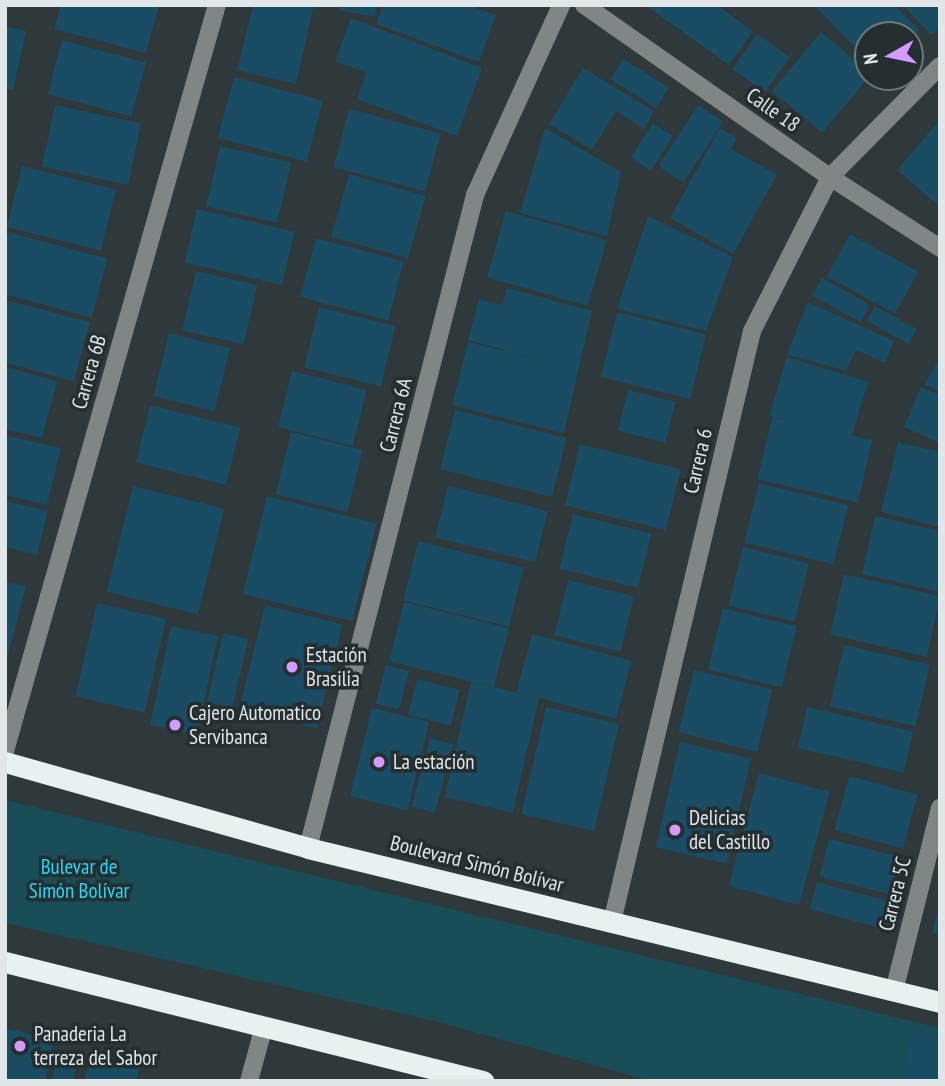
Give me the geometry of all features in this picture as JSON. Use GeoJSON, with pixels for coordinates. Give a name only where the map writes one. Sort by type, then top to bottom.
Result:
{"type":"FeatureCollection","features":[{"type":"Feature","properties":{"kind":"highway","name":"Boulevard Simón Bolívar"},"geometry":{"type":"LineString","coordinates":[[5,762],[308,848],[940,1002]]}},
{"type":"Feature","properties":{"kind":"highway"},"geometry":{"type":"LineString","coordinates":[[5,962],[483,1081]]}},
{"type":"Feature","properties":{"kind":"street","name":"Carrera 6B"},"geometry":{"type":"LineString","coordinates":[[5,751],[217,5]]}},
{"type":"Feature","properties":{"kind":"street","name":"Carrera 6A"},"geometry":{"type":"LineString","coordinates":[[308,848],[475,195],[561,5]]}},
{"type":"Feature","properties":{"kind":"street","name":"Calle 18"},"geometry":{"type":"LineString","coordinates":[[584,5],[830,177],[940,248]]}},
{"type":"Feature","properties":{"kind":"street","name":"Carrera 6"},"geometry":{"type":"LineString","coordinates":[[612,922],[752,331],[830,177],[940,66]]}},
{"type":"Feature","properties":{"kind":"street","name":"Carrera 5C"},"geometry":{"type":"LineString","coordinates":[[894,991],[940,808]]}},
{"type":"Feature","properties":{"kind":"street"},"geometry":{"type":"LineString","coordinates":[[249,1081],[264,1026]]}},
{"type":"Feature","properties":{"kind":"green space","name":"Bulevar de Simón Bolívar"},"geometry":{"type":"Polygon","coordinates":[[[5,800],[940,1028],[940,1081],[651,1081],[435,1021],[5,923],[5,800]]]}},
{"type":"Feature","properties":{"kind":"building"},"geometry":{"type":"Polygon","coordinates":[[[61,5],[159,5],[146,53],[54,29],[61,5]]]}},
{"type":"Feature","properties":{"kind":"building"},"geometry":{"type":"Polygon","coordinates":[[[253,5],[314,5],[296,84],[237,70],[253,5]]]}},
{"type":"Feature","properties":{"kind":"building"},"geometry":{"type":"Polygon","coordinates":[[[340,5],[377,5],[375,17],[339,10],[340,5]]]}},
{"type":"Feature","properties":{"kind":"building"},"geometry":{"type":"Polygon","coordinates":[[[383,5],[468,5],[496,15],[479,62],[376,24],[383,5]]]}},
{"type":"Feature","properties":{"kind":"building"},"geometry":{"type":"Polygon","coordinates":[[[645,5],[717,5],[753,31],[729,65],[645,5]]]}},
{"type":"Feature","properties":{"kind":"building"},"geometry":{"type":"Polygon","coordinates":[[[814,5],[895,5],[910,21],[854,21],[854,46],[814,5]]]}},
{"type":"Feature","properties":{"kind":"building"},"geometry":{"type":"Polygon","coordinates":[[[903,5],[940,5],[940,27],[931,35],[924,28],[924,21],[918,21],[903,5]]]}},
{"type":"Feature","properties":{"kind":"building"},"geometry":{"type":"Polygon","coordinates":[[[351,18],[482,68],[457,136],[357,99],[366,73],[335,61],[351,18]]]}},
{"type":"Feature","properties":{"kind":"building"},"geometry":{"type":"Polygon","coordinates":[[[5,26],[26,31],[13,90],[5,88],[5,26]]]}},
{"type":"Feature","properties":{"kind":"building"},"geometry":{"type":"Polygon","coordinates":[[[821,32],[854,59],[854,91],[857,91],[822,133],[772,91],[821,32]]]}},
{"type":"Feature","properties":{"kind":"building"},"geometry":{"type":"Polygon","coordinates":[[[757,34],[790,57],[765,92],[732,69],[757,34]]]}},
{"type":"Feature","properties":{"kind":"building"},"geometry":{"type":"Polygon","coordinates":[[[62,40],[146,63],[132,117],[48,94],[62,40]]]}},
{"type":"Feature","properties":{"kind":"building"},"geometry":{"type":"Polygon","coordinates":[[[623,59],[669,88],[656,108],[610,79],[623,59]]]}},
{"type":"Feature","properties":{"kind":"building"},"geometry":{"type":"Polygon","coordinates":[[[583,68],[654,111],[644,129],[616,111],[592,150],[549,124],[583,68]]]}},
{"type":"Feature","properties":{"kind":"building"},"geometry":{"type":"Polygon","coordinates":[[[234,77],[323,101],[307,162],[218,138],[234,77]]]}},
{"type":"Feature","properties":{"kind":"building"},"geometry":{"type":"Polygon","coordinates":[[[55,105],[141,123],[128,185],[42,167],[55,105]]]}},
{"type":"Feature","properties":{"kind":"building"},"geometry":{"type":"Polygon","coordinates":[[[698,105],[723,121],[683,183],[658,166],[698,105]]]}},
{"type":"Feature","properties":{"kind":"building"},"geometry":{"type":"Polygon","coordinates":[[[349,109],[441,134],[425,192],[333,167],[349,109]]]}},
{"type":"Feature","properties":{"kind":"building"},"geometry":{"type":"Polygon","coordinates":[[[940,119],[940,207],[897,170],[940,119]]]}},
{"type":"Feature","properties":{"kind":"building"},"geometry":{"type":"Polygon","coordinates":[[[653,123],[673,136],[651,170],[631,157],[653,123]]]}},
{"type":"Feature","properties":{"kind":"building"},"geometry":{"type":"Polygon","coordinates":[[[545,128],[621,172],[607,236],[520,213],[545,128]]]}},
{"type":"Feature","properties":{"kind":"building"},"geometry":{"type":"Polygon","coordinates":[[[720,128],[737,138],[731,149],[777,175],[733,254],[670,218],[720,128]]]}},
{"type":"Feature","properties":{"kind":"building"},"geometry":{"type":"Polygon","coordinates":[[[220,146],[291,162],[277,223],[206,206],[220,146]]]}},
{"type":"Feature","properties":{"kind":"building"},"geometry":{"type":"Polygon","coordinates":[[[22,166],[116,189],[101,251],[7,227],[22,166]]]}},
{"type":"Feature","properties":{"kind":"building"},"geometry":{"type":"Polygon","coordinates":[[[349,174],[426,196],[408,259],[331,236],[349,174]]]}},
{"type":"Feature","properties":{"kind":"building"},"geometry":{"type":"Polygon","coordinates":[[[197,209],[294,231],[282,285],[185,263],[197,209]]]}},
{"type":"Feature","properties":{"kind":"building"},"geometry":{"type":"Polygon","coordinates":[[[506,211],[607,240],[588,306],[487,277],[506,211]]]}},
{"type":"Feature","properties":{"kind":"building"},"geometry":{"type":"Polygon","coordinates":[[[648,216],[733,257],[706,331],[617,309],[648,216]]]}},
{"type":"Feature","properties":{"kind":"building"},"geometry":{"type":"Polygon","coordinates":[[[8,232],[107,259],[92,318],[5,294],[5,243],[8,232]]]}},
{"type":"Feature","properties":{"kind":"building"},"geometry":{"type":"Polygon","coordinates":[[[850,234],[918,272],[895,314],[827,276],[850,234]]]}},
{"type":"Feature","properties":{"kind":"building"},"geometry":{"type":"Polygon","coordinates":[[[316,238],[404,262],[388,320],[300,297],[316,238]]]}},
{"type":"Feature","properties":{"kind":"building"},"geometry":{"type":"Polygon","coordinates":[[[196,271],[257,285],[244,345],[182,330],[196,271]]]}},
{"type":"Feature","properties":{"kind":"building"},"geometry":{"type":"Polygon","coordinates":[[[822,278],[870,305],[860,322],[812,295],[822,278]]]}},
{"type":"Feature","properties":{"kind":"building"},"geometry":{"type":"Polygon","coordinates":[[[507,288],[592,311],[564,433],[452,405],[468,342],[534,358],[468,340],[479,299],[502,305],[507,288]]]}},
{"type":"Feature","properties":{"kind":"building"},"geometry":{"type":"Polygon","coordinates":[[[5,300],[90,322],[74,381],[5,363],[5,300]]]}},
{"type":"Feature","properties":{"kind":"building"},"geometry":{"type":"Polygon","coordinates":[[[808,302],[894,341],[885,363],[856,350],[846,371],[787,354],[808,302]]]}},
{"type":"Feature","properties":{"kind":"building"},"geometry":{"type":"Polygon","coordinates":[[[875,306],[917,329],[909,344],[867,321],[875,306]]]}},
{"type":"Feature","properties":{"kind":"building"},"geometry":{"type":"Polygon","coordinates":[[[319,307],[396,326],[381,386],[304,367],[319,307]]]}},
{"type":"Feature","properties":{"kind":"building"},"geometry":{"type":"Polygon","coordinates":[[[617,312],[706,334],[690,399],[601,377],[617,312]]]}},
{"type":"Feature","properties":{"kind":"building"},"geometry":{"type":"Polygon","coordinates":[[[169,333],[230,348],[214,411],[153,396],[169,333]]]}},
{"type":"Feature","properties":{"kind":"building"},"geometry":{"type":"Polygon","coordinates":[[[787,357],[868,382],[850,440],[769,415],[787,357]]]}},
{"type":"Feature","properties":{"kind":"building"},"geometry":{"type":"Polygon","coordinates":[[[940,357],[940,391],[924,385],[940,357]]]}},
{"type":"Feature","properties":{"kind":"building"},"geometry":{"type":"Polygon","coordinates":[[[5,367],[57,381],[42,438],[5,429],[5,367]]]}},
{"type":"Feature","properties":{"kind":"building"},"geometry":{"type":"Polygon","coordinates":[[[292,371],[367,390],[353,446],[278,427],[292,371]]]}},
{"type":"Feature","properties":{"kind":"building"},"geometry":{"type":"Polygon","coordinates":[[[921,387],[940,395],[940,443],[904,427],[921,387]]]}},
{"type":"Feature","properties":{"kind":"building"},"geometry":{"type":"Polygon","coordinates":[[[628,390],[676,402],[665,443],[618,431],[628,390]]]}},
{"type":"Feature","properties":{"kind":"building"},"geometry":{"type":"Polygon","coordinates":[[[150,405],[240,427],[226,485],[136,462],[150,405]]]}},
{"type":"Feature","properties":{"kind":"building"},"geometry":{"type":"Polygon","coordinates":[[[455,410],[567,438],[552,497],[440,469],[455,410]]]}},
{"type":"Feature","properties":{"kind":"building"},"geometry":{"type":"Polygon","coordinates":[[[772,417],[872,440],[858,503],[758,479],[772,417]]]}},
{"type":"Feature","properties":{"kind":"building"},"geometry":{"type":"Polygon","coordinates":[[[291,432],[363,450],[347,512],[276,494],[291,432]]]}},
{"type":"Feature","properties":{"kind":"building"},"geometry":{"type":"Polygon","coordinates":[[[5,435],[61,448],[47,505],[5,495],[5,435]]]}},
{"type":"Feature","properties":{"kind":"building"},"geometry":{"type":"Polygon","coordinates":[[[898,442],[940,452],[940,527],[881,512],[898,442]]]}},
{"type":"Feature","properties":{"kind":"building"},"geometry":{"type":"Polygon","coordinates":[[[580,444],[681,469],[666,530],[565,505],[580,444]]]}},
{"type":"Feature","properties":{"kind":"building"},"geometry":{"type":"Polygon","coordinates":[[[759,483],[848,505],[834,564],[744,542],[759,483]]]}},
{"type":"Feature","properties":{"kind":"building"},"geometry":{"type":"Polygon","coordinates":[[[133,486],[224,509],[198,615],[107,592],[133,486]]]}},
{"type":"Feature","properties":{"kind":"building"},"geometry":{"type":"Polygon","coordinates":[[[448,486],[548,511],[535,562],[435,537],[448,486]]]}},
{"type":"Feature","properties":{"kind":"building"},"geometry":{"type":"Polygon","coordinates":[[[267,496],[377,523],[352,621],[243,594],[267,496]]]}},
{"type":"Feature","properties":{"kind":"building"},"geometry":{"type":"Polygon","coordinates":[[[5,501],[48,511],[37,555],[5,547],[5,501]]]}},
{"type":"Feature","properties":{"kind":"building"},"geometry":{"type":"Polygon","coordinates":[[[573,514],[652,534],[638,588],[559,568],[573,514]]]}},
{"type":"Feature","properties":{"kind":"building"},"geometry":{"type":"Polygon","coordinates":[[[875,516],[940,531],[940,592],[862,574],[875,516]]]}},
{"type":"Feature","properties":{"kind":"building"},"geometry":{"type":"Polygon","coordinates":[[[418,541],[524,567],[509,627],[403,600],[418,541]]]}},
{"type":"Feature","properties":{"kind":"building"},"geometry":{"type":"Polygon","coordinates":[[[743,547],[809,563],[794,622],[728,605],[743,547]]]}},
{"type":"Feature","properties":{"kind":"building"},"geometry":{"type":"Polygon","coordinates":[[[844,574],[940,596],[927,657],[830,634],[844,574]]]}},
{"type":"Feature","properties":{"kind":"building"},"geometry":{"type":"Polygon","coordinates":[[[568,580],[634,596],[620,652],[554,635],[568,580]]]}},
{"type":"Feature","properties":{"kind":"building"},"geometry":{"type":"Polygon","coordinates":[[[5,581],[26,587],[6,662],[5,662],[5,581]]]}},
{"type":"Feature","properties":{"kind":"building"},"geometry":{"type":"Polygon","coordinates":[[[404,602],[509,628],[494,687],[389,661],[404,602]]]}},
{"type":"Feature","properties":{"kind":"building"},"geometry":{"type":"Polygon","coordinates":[[[97,603],[166,619],[145,713],[75,697],[97,603]]]}},
{"type":"Feature","properties":{"kind":"building","name":"Estación Brasilia"},"geometry":{"type":"Polygon","coordinates":[[[265,605],[343,624],[317,728],[239,709],[265,605]]]}},
{"type":"Feature","properties":{"kind":"building"},"geometry":{"type":"Polygon","coordinates":[[[723,608],[797,626],[782,688],[708,669],[723,608]]]}},
{"type":"Feature","properties":{"kind":"building"},"geometry":{"type":"Polygon","coordinates":[[[171,626],[218,636],[197,735],[150,725],[171,626]]]}},
{"type":"Feature","properties":{"kind":"building"},"geometry":{"type":"Polygon","coordinates":[[[223,633],[248,639],[232,708],[207,702],[223,633]]]}},
{"type":"Feature","properties":{"kind":"building"},"geometry":{"type":"Polygon","coordinates":[[[532,634],[631,661],[616,719],[516,692],[532,634]]]}},
{"type":"Feature","properties":{"kind":"building"},"geometry":{"type":"Polygon","coordinates":[[[844,645],[930,665],[916,726],[830,706],[844,645]]]}},
{"type":"Feature","properties":{"kind":"building"},"geometry":{"type":"Polygon","coordinates":[[[386,665],[409,671],[399,710],[376,704],[386,665]]]}},
{"type":"Feature","properties":{"kind":"building"},"geometry":{"type":"Polygon","coordinates":[[[694,670],[773,690],[757,752],[679,732],[694,670]]]}},
{"type":"Feature","properties":{"kind":"building"},"geometry":{"type":"Polygon","coordinates":[[[417,679],[460,690],[451,726],[408,715],[417,679]]]}},
{"type":"Feature","properties":{"kind":"building"},"geometry":{"type":"Polygon","coordinates":[[[471,682],[539,698],[513,813],[444,797],[471,682]]]}},
{"type":"Feature","properties":{"kind":"building"},"geometry":{"type":"Polygon","coordinates":[[[546,707],[619,724],[594,831],[521,814],[546,707]]]}},
{"type":"Feature","properties":{"kind":"building"},"geometry":{"type":"Polygon","coordinates":[[[807,707],[913,732],[904,772],[798,748],[807,707]]]}},
{"type":"Feature","properties":{"kind":"building"},"geometry":{"type":"Polygon","coordinates":[[[372,708],[429,722],[407,811],[350,796],[372,708]]]}},
{"type":"Feature","properties":{"kind":"building"},"geometry":{"type":"Polygon","coordinates":[[[430,738],[453,744],[435,813],[412,807],[430,738]]]}},
{"type":"Feature","properties":{"kind":"building"},"geometry":{"type":"Polygon","coordinates":[[[680,742],[751,758],[727,864],[656,847],[680,742]]]}},
{"type":"Feature","properties":{"kind":"building"},"geometry":{"type":"Polygon","coordinates":[[[759,773],[830,792],[799,905],[729,886],[759,773]]]}},
{"type":"Feature","properties":{"kind":"building"},"geometry":{"type":"Polygon","coordinates":[[[849,776],[918,794],[903,848],[835,830],[849,776]]]}},
{"type":"Feature","properties":{"kind":"building"},"geometry":{"type":"Polygon","coordinates":[[[829,839],[901,857],[891,895],[820,877],[829,839]]]}},
{"type":"Feature","properties":{"kind":"building"},"geometry":{"type":"Polygon","coordinates":[[[817,882],[896,903],[889,930],[810,909],[817,882]]]}},
{"type":"Feature","properties":{"kind":"building"},"geometry":{"type":"Polygon","coordinates":[[[940,904],[940,934],[932,933],[940,904]]]}},
{"type":"Feature","properties":{"kind":"building"},"geometry":{"type":"Polygon","coordinates":[[[5,1028],[54,1040],[45,1081],[5,1081],[5,1028]]]}},
{"type":"Feature","properties":{"kind":"building"},"geometry":{"type":"Polygon","coordinates":[[[912,1031],[940,1038],[940,1081],[901,1081],[912,1031]]]}},
{"type":"Feature","properties":{"kind":"building"},"geometry":{"type":"Polygon","coordinates":[[[92,1052],[140,1066],[136,1081],[84,1081],[92,1052]]]}},
{"type":"Feature","properties":{"kind":"building"},"geometry":{"type":"Polygon","coordinates":[[[56,1064],[76,1069],[73,1081],[52,1081],[56,1064]]]}},
{"type":"Feature","properties":{"kind":"place","name":"Estación Brasilia"},"geometry":{"type":"Point","coordinates":[292,667]}},
{"type":"Feature","properties":{"kind":"place","name":"Cajero Automatico Servibanca"},"geometry":{"type":"Point","coordinates":[175,725]}},
{"type":"Feature","properties":{"kind":"place","name":"La estación"},"geometry":{"type":"Point","coordinates":[379,762]}},
{"type":"Feature","properties":{"kind":"place","name":"Delicias del Castillo"},"geometry":{"type":"Point","coordinates":[675,830]}},
{"type":"Feature","properties":{"kind":"place","name":"Panaderia La terreza del Sabor"},"geometry":{"type":"Point","coordinates":[20,1046]}}]}
